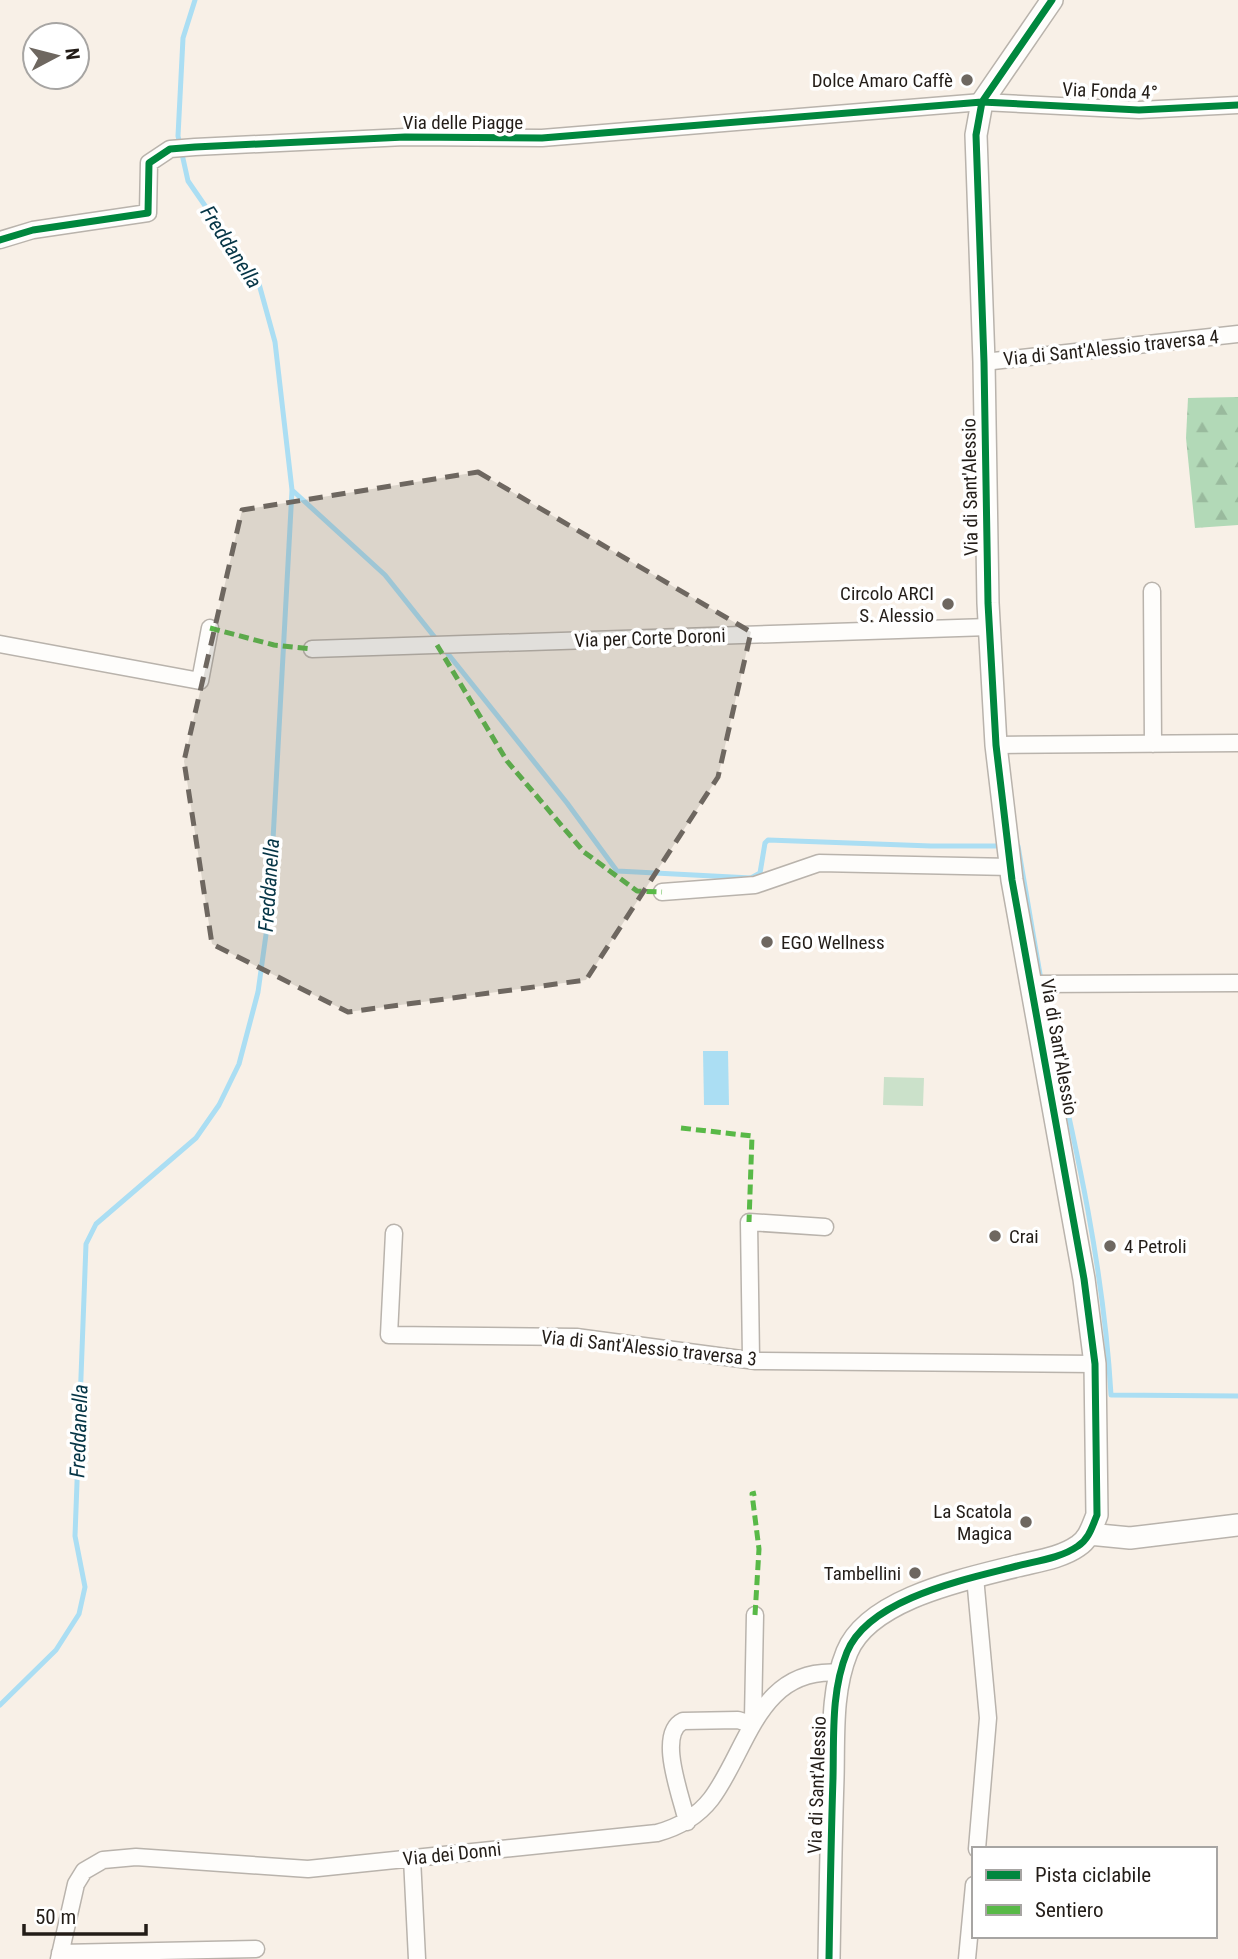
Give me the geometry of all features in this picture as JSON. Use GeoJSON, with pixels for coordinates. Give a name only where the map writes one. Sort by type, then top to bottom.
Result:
{"type":"FeatureCollection","features":[{"type":"Feature","properties":{"kind":"street","name":"Via di Sant'Alessio"},"geometry":{"type":"LineString","coordinates":[[829,1959],[834,1713],[840,1673],[848,1649],[860,1631],[899,1603],[975,1577],[1065,1554],[1080,1545],[1089,1534],[1097,1515],[1095,1364],[1038,984],[1011,867],[996,745],[989,627],[976,135],[982,102],[1052,0]]}},
{"type":"Feature","properties":{"kind":"street","name":"Via Fonda 4°"},"geometry":{"type":"LineString","coordinates":[[982,102],[1139,110],[1238,105]]}},
{"type":"Feature","properties":{"kind":"street","name":"Via delle Piagge"},"geometry":{"type":"LineString","coordinates":[[0,240],[33,230],[148,213],[149,163],[170,149],[393,137],[542,138],[982,102]]}},
{"type":"Feature","properties":{"kind":"street","name":"Via di Sant'Alessio traversa 4"},"geometry":{"type":"LineString","coordinates":[[984,362],[1238,334]]}},
{"type":"Feature","properties":{"kind":"street"},"geometry":{"type":"LineString","coordinates":[[1152,591],[1153,744]]}},
{"type":"Feature","properties":{"kind":"street","name":"Via per Corte Doroni"},"geometry":{"type":"LineString","coordinates":[[312,649],[989,627]]}},
{"type":"Feature","properties":{"kind":"street"},"geometry":{"type":"LineString","coordinates":[[0,644],[200,681],[210,628]]}},
{"type":"Feature","properties":{"kind":"street"},"geometry":{"type":"LineString","coordinates":[[996,745],[1238,743]]}},
{"type":"Feature","properties":{"kind":"street"},"geometry":{"type":"LineString","coordinates":[[662,892],[755,885],[819,863],[1011,867]]}},
{"type":"Feature","properties":{"kind":"street"},"geometry":{"type":"LineString","coordinates":[[1038,984],[1238,983]]}},
{"type":"Feature","properties":{"kind":"street"},"geometry":{"type":"LineString","coordinates":[[751,1358],[749,1222],[825,1227]]}},
{"type":"Feature","properties":{"kind":"street","name":"Via di Sant'Alessio traversa 3"},"geometry":{"type":"LineString","coordinates":[[394,1233],[389,1335],[576,1337],[690,1353],[824,1363],[898,1360],[1095,1364]]}},
{"type":"Feature","properties":{"kind":"street"},"geometry":{"type":"LineString","coordinates":[[1089,1534],[1130,1538],[1238,1525]]}},
{"type":"Feature","properties":{"kind":"street"},"geometry":{"type":"LineString","coordinates":[[975,1577],[988,1718],[977,1847]]}},
{"type":"Feature","properties":{"kind":"street"},"geometry":{"type":"LineString","coordinates":[[687,1822],[677,1777],[671,1767],[671,1734],[677,1724],[683,1721],[752,1721],[755,1615]]}},
{"type":"Feature","properties":{"kind":"street","name":"Via dei Donni"},"geometry":{"type":"LineString","coordinates":[[60,1956],[76,1884],[84,1871],[103,1860],[136,1857],[308,1870],[657,1833],[687,1822],[711,1798],[752,1721],[776,1696],[799,1679],[816,1671],[840,1673]]}},
{"type":"Feature","properties":{"kind":"street"},"geometry":{"type":"LineString","coordinates":[[412,1858],[417,1959]]}},
{"type":"Feature","properties":{"kind":"street"},"geometry":{"type":"LineString","coordinates":[[967,1959],[972,1906]]}},
{"type":"Feature","properties":{"kind":"street"},"geometry":{"type":"LineString","coordinates":[[60,1956],[256,1949]]}},
{"type":"Feature","properties":{"kind":"highlighted area"},"geometry":{"type":"Polygon","coordinates":[[[478,472],[751,632],[718,777],[586,980],[348,1012],[212,944],[184,761],[242,510],[478,472]]]}},
{"type":"Feature","properties":{"kind":"green space"},"geometry":{"type":"Polygon","coordinates":[[[1238,397],[1238,525],[1195,528],[1186,438],[1188,398],[1238,397]]]}},
{"type":"Feature","properties":{"kind":"green space"},"geometry":{"type":"Polygon","coordinates":[[[884,1077],[924,1078],[923,1106],[883,1105],[884,1077]]]}},
{"type":"Feature","properties":{"kind":"water"},"geometry":{"type":"Polygon","coordinates":[[[703,1051],[728,1051],[729,1105],[704,1105],[703,1051]]]}},
{"type":"Feature","properties":{"kind":"waterway","name":"Freddanella"},"geometry":{"type":"LineString","coordinates":[[0,1705],[56,1650],[79,1614],[85,1587],[75,1536],[86,1244],[96,1224],[196,1138],[219,1105],[239,1064],[258,992],[269,913],[292,490],[275,342],[259,284],[188,181],[178,136],[183,38],[195,0]]}},
{"type":"Feature","properties":{"kind":"waterway"},"geometry":{"type":"LineString","coordinates":[[292,490],[385,575],[567,803],[617,871],[751,878],[760,873],[765,843],[768,840],[998,846]]}},
{"type":"Feature","properties":{"kind":"waterway"},"geometry":{"type":"LineString","coordinates":[[1018,846],[1041,980]]}},
{"type":"Feature","properties":{"kind":"waterway"},"geometry":{"type":"LineString","coordinates":[[1049,1028],[1096,1256],[1111,1395],[1238,1396]]}},
{"type":"Feature","properties":{"kind":"marked path"},"geometry":{"type":"LineString","coordinates":[[210,628],[274,645],[312,649]]}},
{"type":"Feature","properties":{"kind":"marked path"},"geometry":{"type":"LineString","coordinates":[[437,645],[507,761],[584,852],[637,891],[662,892]]}},
{"type":"Feature","properties":{"kind":"marked path"},"geometry":{"type":"LineString","coordinates":[[681,1128],[752,1136],[749,1222]]}},
{"type":"Feature","properties":{"kind":"marked path"},"geometry":{"type":"LineString","coordinates":[[755,1615],[759,1549],[752,1494],[756,1493]]}},
{"type":"Feature","properties":{"kind":"cycle path"},"geometry":{"type":"LineString","coordinates":[[829,1959],[834,1714],[838,1682],[847,1652],[859,1633],[897,1604],[947,1585],[1049,1559],[1071,1550],[1085,1540],[1097,1515],[1095,1364],[1084,1279],[1012,880],[996,745],[988,603],[984,362],[976,135],[982,102],[1052,0]]}},
{"type":"Feature","properties":{"kind":"cycle path"},"geometry":{"type":"LineString","coordinates":[[0,240],[33,230],[148,213],[149,163],[170,149],[405,137],[542,138],[982,102],[1139,110],[1238,105]]}},
{"type":"Feature","properties":{"kind":"place","name":"Dolce Amaro Caffè"},"geometry":{"type":"Point","coordinates":[967,80]}},
{"type":"Feature","properties":{"kind":"place","name":"Circolo ARCI S. Alessio"},"geometry":{"type":"Point","coordinates":[948,604]}},
{"type":"Feature","properties":{"kind":"place","name":"EGO Wellness"},"geometry":{"type":"Point","coordinates":[767,942]}},
{"type":"Feature","properties":{"kind":"place","name":"Crai"},"geometry":{"type":"Point","coordinates":[995,1236]}},
{"type":"Feature","properties":{"kind":"place","name":"4 Petroli"},"geometry":{"type":"Point","coordinates":[1110,1246]}},
{"type":"Feature","properties":{"kind":"place","name":"La Scatola Magica"},"geometry":{"type":"Point","coordinates":[1026,1522]}},
{"type":"Feature","properties":{"kind":"place","name":"Tambellini"},"geometry":{"type":"Point","coordinates":[915,1573]}}]}
